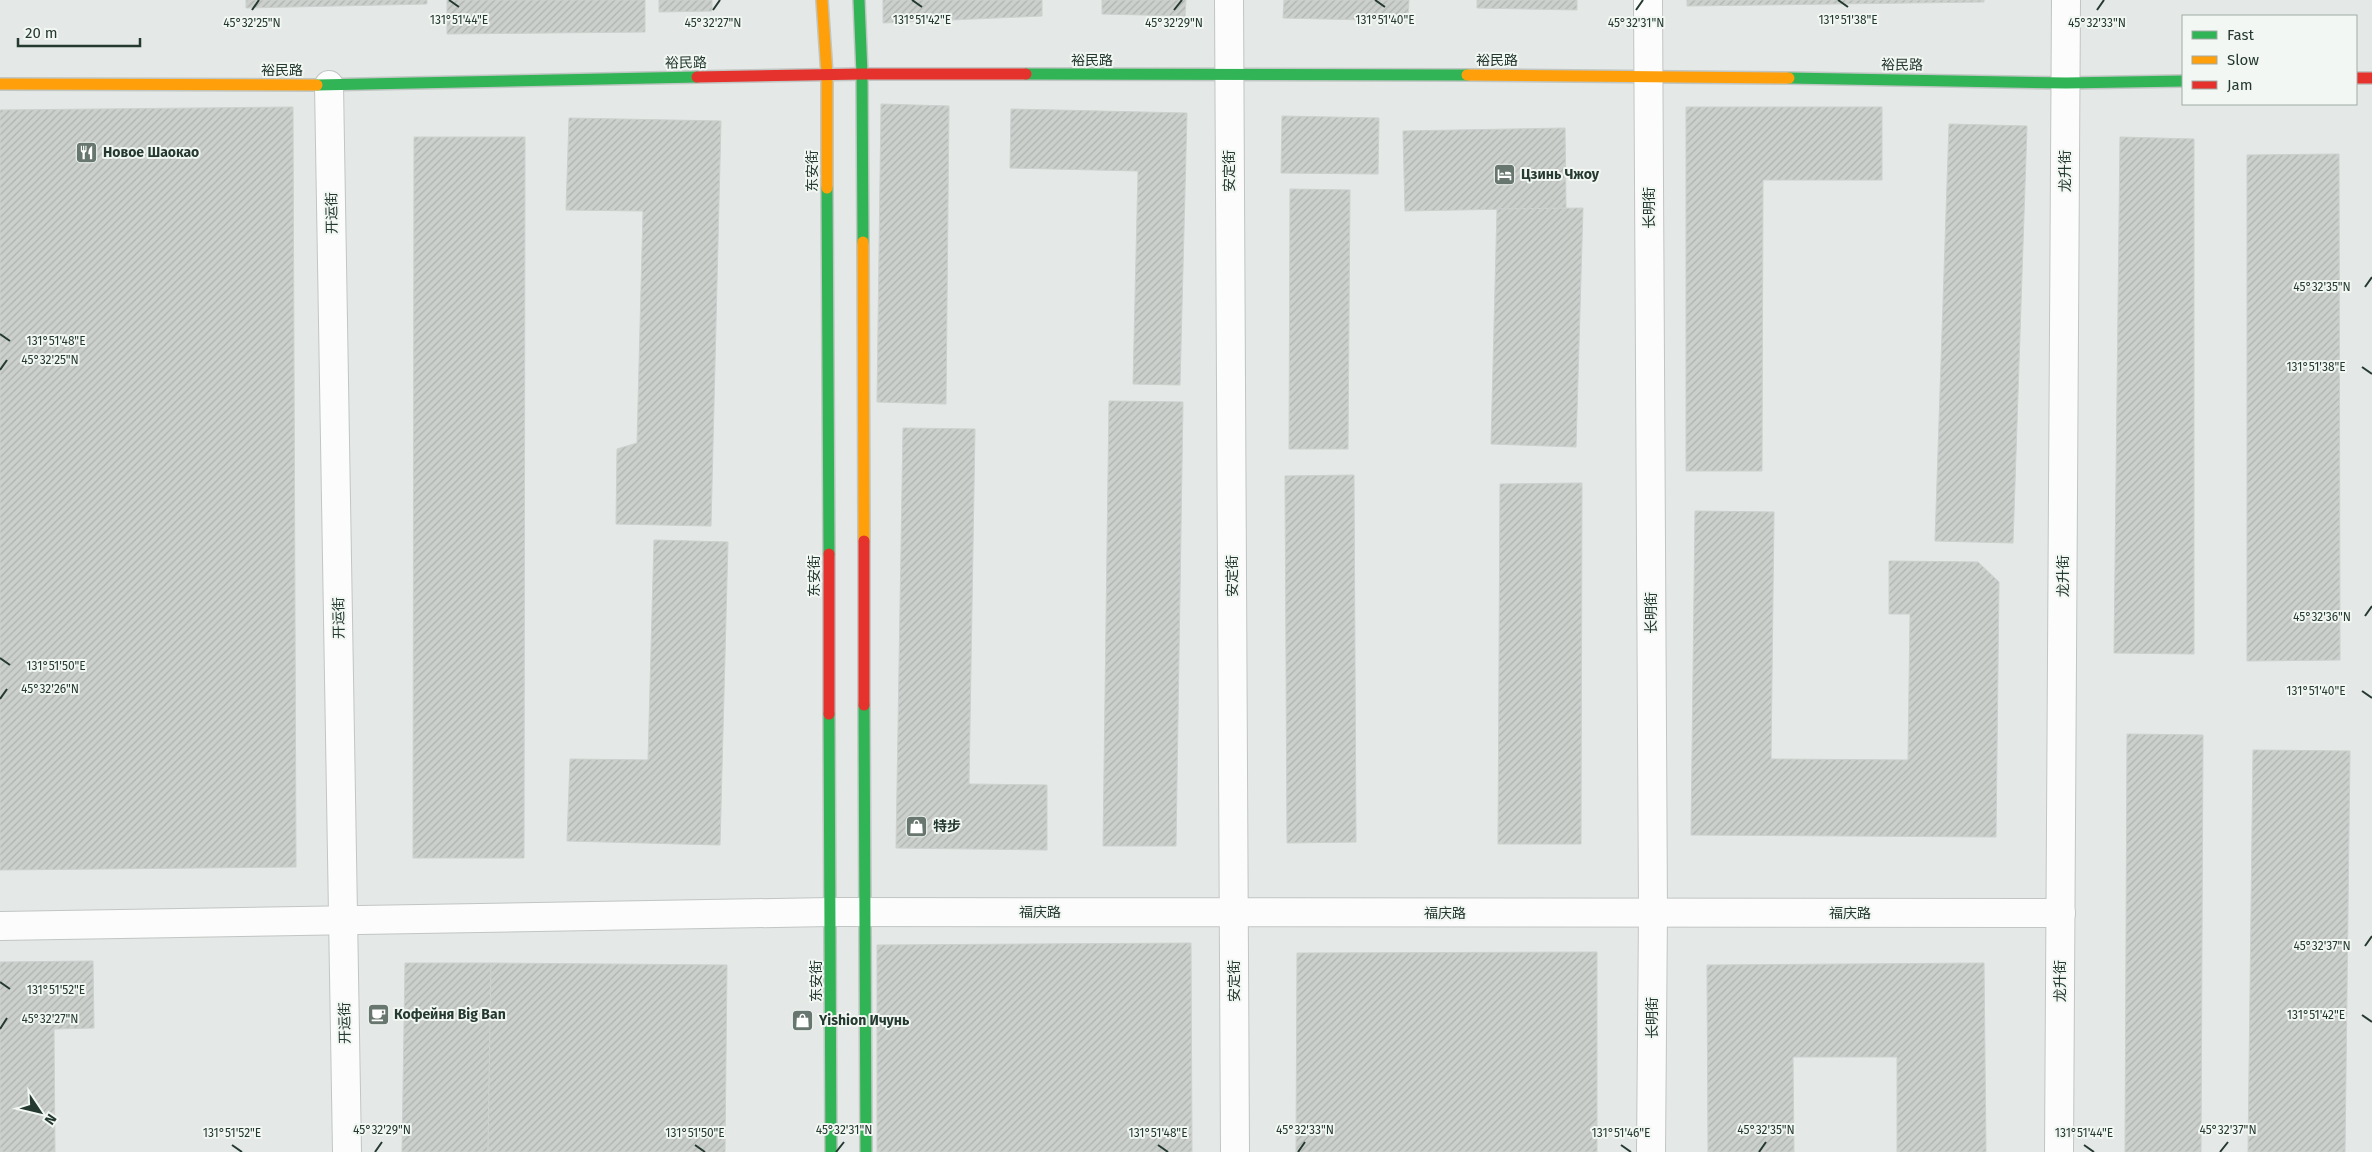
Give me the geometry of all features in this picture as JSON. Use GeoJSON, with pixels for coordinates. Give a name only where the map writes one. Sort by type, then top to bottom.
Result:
{"type":"FeatureCollection","features":[{"type":"Feature","properties":{"kind":"main road","name":"东安街"},"geometry":{"type":"LineString","coordinates":[[822,0],[827,75],[831,1152]]}},
{"type":"Feature","properties":{"kind":"main road"},"geometry":{"type":"LineString","coordinates":[[859,0],[862,74],[866,1152]]}},
{"type":"Feature","properties":{"kind":"main road","name":"裕民路"},"geometry":{"type":"LineString","coordinates":[[0,84],[329,85],[862,74],[1648,75],[2066,83],[2182,81]]}},
{"type":"Feature","properties":{"kind":"main road"},"geometry":{"type":"LineString","coordinates":[[2357,78],[2372,78]]}},
{"type":"Feature","properties":{"kind":"street","name":"安定街"},"geometry":{"type":"LineString","coordinates":[[1229,0],[1235,1152]]}},
{"type":"Feature","properties":{"kind":"street","name":"长明街"},"geometry":{"type":"LineString","coordinates":[[1648,0],[1653,913],[1651,1152]]}},
{"type":"Feature","properties":{"kind":"street","name":"龙升街"},"geometry":{"type":"LineString","coordinates":[[2059,1152],[2066,0]]}},
{"type":"Feature","properties":{"kind":"street","name":"开运街"},"geometry":{"type":"LineString","coordinates":[[329,85],[348,1152]]}},
{"type":"Feature","properties":{"kind":"street","name":"福庆路"},"geometry":{"type":"LineString","coordinates":[[0,926],[830,912],[2061,913]]}},
{"type":"Feature","properties":{"kind":"building"},"geometry":{"type":"Polygon","coordinates":[[[246,0],[427,0],[427,4],[246,8],[246,0]]]}},
{"type":"Feature","properties":{"kind":"building"},"geometry":{"type":"Polygon","coordinates":[[[447,0],[645,0],[645,32],[447,34],[447,0]]]}},
{"type":"Feature","properties":{"kind":"building"},"geometry":{"type":"Polygon","coordinates":[[[659,0],[712,0],[712,11],[659,12],[659,0]]]}},
{"type":"Feature","properties":{"kind":"building"},"geometry":{"type":"Polygon","coordinates":[[[883,0],[1042,0],[1042,16],[883,23],[883,0]]]}},
{"type":"Feature","properties":{"kind":"building"},"geometry":{"type":"Polygon","coordinates":[[[1102,0],[1186,0],[1185,16],[1102,14],[1102,0]]]}},
{"type":"Feature","properties":{"kind":"building"},"geometry":{"type":"Polygon","coordinates":[[[1284,0],[1409,0],[1408,21],[1283,18],[1284,0]]]}},
{"type":"Feature","properties":{"kind":"building"},"geometry":{"type":"Polygon","coordinates":[[[1477,0],[1577,0],[1577,10],[1477,8],[1477,0]]]}},
{"type":"Feature","properties":{"kind":"building"},"geometry":{"type":"Polygon","coordinates":[[[1687,0],[1984,0],[1984,2],[1687,6],[1687,0]]]}},
{"type":"Feature","properties":{"kind":"building"},"geometry":{"type":"Polygon","coordinates":[[[881,104],[949,106],[946,404],[877,402],[881,104]]]}},
{"type":"Feature","properties":{"kind":"building"},"geometry":{"type":"Polygon","coordinates":[[[293,107],[296,867],[0,870],[0,110],[293,107]]]}},
{"type":"Feature","properties":{"kind":"building"},"geometry":{"type":"Polygon","coordinates":[[[1686,107],[1882,107],[1882,180],[1763,180],[1762,471],[1686,471],[1686,107]]]}},
{"type":"Feature","properties":{"kind":"building"},"geometry":{"type":"Polygon","coordinates":[[[1011,109],[1187,113],[1180,385],[1133,384],[1138,171],[1010,168],[1011,109]]]}},
{"type":"Feature","properties":{"kind":"building"},"geometry":{"type":"Polygon","coordinates":[[[1282,116],[1379,118],[1378,174],[1281,173],[1282,116]]]}},
{"type":"Feature","properties":{"kind":"building"},"geometry":{"type":"Polygon","coordinates":[[[569,118],[721,121],[711,526],[616,524],[617,449],[637,443],[643,211],[566,210],[569,118]]]}},
{"type":"Feature","properties":{"kind":"building"},"geometry":{"type":"Polygon","coordinates":[[[1949,124],[2027,126],[2013,543],[1935,541],[1949,124]]]}},
{"type":"Feature","properties":{"kind":"building"},"geometry":{"type":"Polygon","coordinates":[[[1565,128],[1566,208],[1405,211],[1403,131],[1565,128]]]}},
{"type":"Feature","properties":{"kind":"building"},"geometry":{"type":"Polygon","coordinates":[[[414,137],[525,137],[524,858],[413,858],[414,137]]]}},
{"type":"Feature","properties":{"kind":"building"},"geometry":{"type":"Polygon","coordinates":[[[2120,137],[2194,139],[2194,654],[2114,653],[2120,137]]]}},
{"type":"Feature","properties":{"kind":"building"},"geometry":{"type":"Polygon","coordinates":[[[2339,154],[2340,660],[2247,661],[2247,155],[2339,154]]]}},
{"type":"Feature","properties":{"kind":"building"},"geometry":{"type":"Polygon","coordinates":[[[1290,189],[1350,190],[1348,449],[1289,449],[1290,189]]]}},
{"type":"Feature","properties":{"kind":"building"},"geometry":{"type":"Polygon","coordinates":[[[1583,208],[1576,447],[1491,444],[1497,209],[1583,208]]]}},
{"type":"Feature","properties":{"kind":"building"},"geometry":{"type":"Polygon","coordinates":[[[1109,401],[1183,402],[1176,846],[1103,846],[1109,401]]]}},
{"type":"Feature","properties":{"kind":"building"},"geometry":{"type":"Polygon","coordinates":[[[903,428],[975,429],[969,784],[1047,785],[1047,850],[896,848],[903,428]]]}},
{"type":"Feature","properties":{"kind":"building"},"geometry":{"type":"Polygon","coordinates":[[[1354,475],[1356,842],[1287,843],[1285,476],[1354,475]]]}},
{"type":"Feature","properties":{"kind":"building"},"geometry":{"type":"Polygon","coordinates":[[[1582,483],[1581,844],[1498,844],[1500,484],[1582,483]]]}},
{"type":"Feature","properties":{"kind":"building"},"geometry":{"type":"Polygon","coordinates":[[[1695,511],[1774,512],[1771,759],[1908,760],[1910,614],[1889,614],[1889,561],[1978,562],[1999,582],[1996,837],[1691,835],[1695,511]]]}},
{"type":"Feature","properties":{"kind":"building"},"geometry":{"type":"Polygon","coordinates":[[[654,540],[728,542],[720,845],[567,841],[570,759],[648,760],[654,540]]]}},
{"type":"Feature","properties":{"kind":"building"},"geometry":{"type":"Polygon","coordinates":[[[2127,734],[2203,735],[2201,1152],[2125,1152],[2127,734]]]}},
{"type":"Feature","properties":{"kind":"building"},"geometry":{"type":"Polygon","coordinates":[[[2253,750],[2350,751],[2345,1152],[2248,1152],[2253,750]]]}},
{"type":"Feature","properties":{"kind":"building"},"geometry":{"type":"Polygon","coordinates":[[[1191,943],[1192,1152],[877,1152],[877,945],[1191,943]]]}},
{"type":"Feature","properties":{"kind":"building"},"geometry":{"type":"Polygon","coordinates":[[[1597,952],[1597,1152],[1296,1152],[1297,953],[1597,952]]]}},
{"type":"Feature","properties":{"kind":"building"},"geometry":{"type":"Polygon","coordinates":[[[93,961],[94,1028],[54,1029],[55,1152],[0,1152],[0,962],[93,961]]]}},
{"type":"Feature","properties":{"kind":"building"},"geometry":{"type":"Polygon","coordinates":[[[405,963],[491,963],[488,1152],[402,1152],[405,963]]]}},
{"type":"Feature","properties":{"kind":"building"},"geometry":{"type":"Polygon","coordinates":[[[491,963],[727,965],[725,1152],[488,1152],[491,963]]]}},
{"type":"Feature","properties":{"kind":"building"},"geometry":{"type":"Polygon","coordinates":[[[1984,963],[1986,1152],[1897,1152],[1897,1057],[1793,1057],[1794,1152],[1708,1152],[1707,965],[1984,963]]]}},
{"type":"Feature","properties":{"kind":"traffic: fast"},"geometry":{"type":"LineString","coordinates":[[859,0],[862,74],[863,242]]}},
{"type":"Feature","properties":{"kind":"traffic: fast"},"geometry":{"type":"LineString","coordinates":[[1026,74],[1467,75]]}},
{"type":"Feature","properties":{"kind":"traffic: fast"},"geometry":{"type":"LineString","coordinates":[[317,85],[697,77]]}},
{"type":"Feature","properties":{"kind":"traffic: fast"},"geometry":{"type":"LineString","coordinates":[[1789,78],[2066,83],[2182,81]]}},
{"type":"Feature","properties":{"kind":"traffic: fast"},"geometry":{"type":"LineString","coordinates":[[827,188],[829,554]]}},
{"type":"Feature","properties":{"kind":"traffic: fast"},"geometry":{"type":"LineString","coordinates":[[864,705],[866,1152]]}},
{"type":"Feature","properties":{"kind":"traffic: fast"},"geometry":{"type":"LineString","coordinates":[[829,714],[831,1152]]}},
{"type":"Feature","properties":{"kind":"traffic: slow"},"geometry":{"type":"LineString","coordinates":[[822,0],[827,75],[827,188]]}},
{"type":"Feature","properties":{"kind":"traffic: slow"},"geometry":{"type":"LineString","coordinates":[[1467,75],[1789,78]]}},
{"type":"Feature","properties":{"kind":"traffic: slow"},"geometry":{"type":"LineString","coordinates":[[0,84],[317,85]]}},
{"type":"Feature","properties":{"kind":"traffic: slow"},"geometry":{"type":"LineString","coordinates":[[863,242],[864,541]]}},
{"type":"Feature","properties":{"kind":"traffic: jam"},"geometry":{"type":"LineString","coordinates":[[697,77],[1026,74]]}},
{"type":"Feature","properties":{"kind":"traffic: jam"},"geometry":{"type":"LineString","coordinates":[[2357,78],[2372,78]]}},
{"type":"Feature","properties":{"kind":"traffic: jam"},"geometry":{"type":"LineString","coordinates":[[864,541],[864,705]]}},
{"type":"Feature","properties":{"kind":"traffic: jam"},"geometry":{"type":"LineString","coordinates":[[829,554],[829,714]]}},
{"type":"Feature","properties":{"kind":"place","name":"Новое Шаокао"},"geometry":{"type":"Point","coordinates":[87,152]}},
{"type":"Feature","properties":{"kind":"place","name":"Цзинь Чжоу"},"geometry":{"type":"Point","coordinates":[1505,174]}},
{"type":"Feature","properties":{"kind":"place","name":"特步"},"geometry":{"type":"Point","coordinates":[917,826]}},
{"type":"Feature","properties":{"kind":"place","name":"Кофейня Big Ban"},"geometry":{"type":"Point","coordinates":[378,1014]}},
{"type":"Feature","properties":{"kind":"place","name":"Yishion Ичунь"},"geometry":{"type":"Point","coordinates":[803,1020]}}]}
